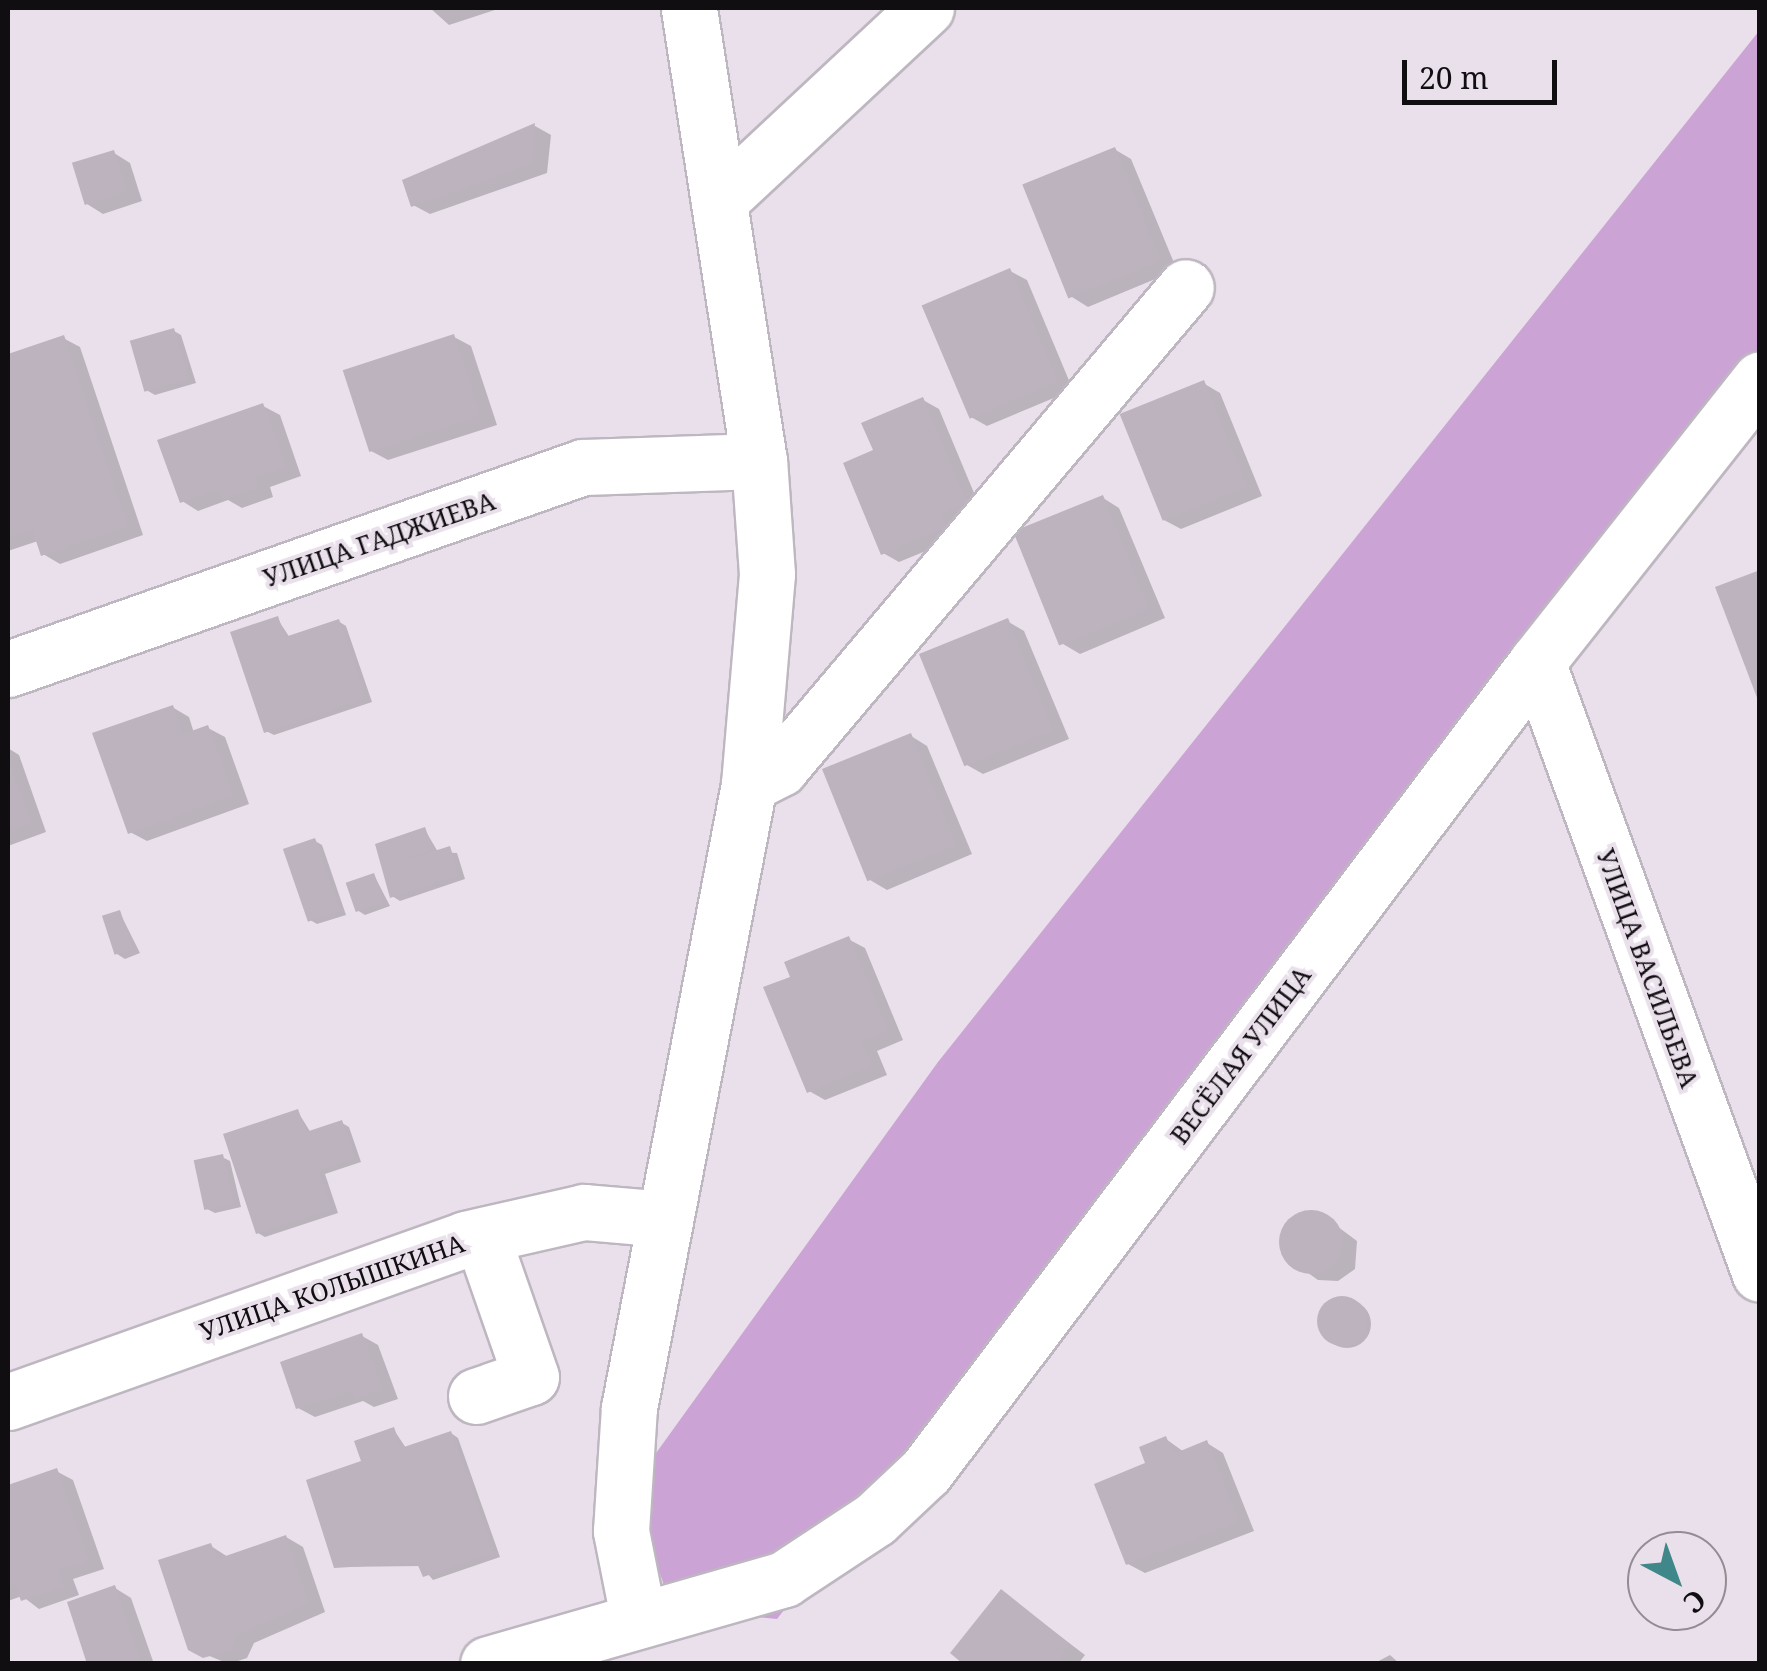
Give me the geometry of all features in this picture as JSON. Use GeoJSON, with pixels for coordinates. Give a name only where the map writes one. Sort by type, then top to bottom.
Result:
{"type":"FeatureCollection","features":[{"type":"Feature","properties":{"kind":"street"},"geometry":{"type":"LineString","coordinates":[[638,1617],[621,1531],[628,1425],[749,784],[767,574],[760,461],[689,8]]}},
{"type":"Feature","properties":{"kind":"street"},"geometry":{"type":"LineString","coordinates":[[719,202],[926,8]]}},
{"type":"Feature","properties":{"kind":"street"},"geometry":{"type":"LineString","coordinates":[[749,784],[780,768],[1186,287]]}},
{"type":"Feature","properties":{"kind":"street","name":"ВЕСЁЛАЯ УЛИЦА"},"geometry":{"type":"LineString","coordinates":[[488,1664],[638,1617],[784,1579],[875,1519],[926,1471],[1537,662],[1760,380]]}},
{"type":"Feature","properties":{"kind":"street","name":"УЛИЦА ГАДЖИЕВА"},"geometry":{"type":"LineString","coordinates":[[8,669],[582,467],[760,461]]}},
{"type":"Feature","properties":{"kind":"street","name":"УЛИЦА ВАСИЛЬЕВА"},"geometry":{"type":"LineString","coordinates":[[1537,662],[1760,1274]]}},
{"type":"Feature","properties":{"kind":"street","name":"УЛИЦА КОЛЫШКИНА"},"geometry":{"type":"LineString","coordinates":[[8,1402],[482,1236],[584,1212],[665,1220]]}},
{"type":"Feature","properties":{"kind":"street"},"geometry":{"type":"LineString","coordinates":[[476,1396],[531,1377],[482,1236]]}},
{"type":"Feature","properties":{"kind":"shaded area"},"geometry":{"type":"Polygon","coordinates":[[[1759,31],[1759,362],[777,1619],[672,1609],[648,1538],[646,1467],[938,1062],[1759,31]]]}},
{"type":"Feature","properties":{"kind":"building"},"geometry":{"type":"Polygon","coordinates":[[[535,123],[531,164],[411,207],[402,180],[535,123]]]}},
{"type":"Feature","properties":{"kind":"building"},"geometry":{"type":"Polygon","coordinates":[[[1115,147],[1161,261],[1068,299],[1022,184],[1115,147]]]}},
{"type":"Feature","properties":{"kind":"building"},"geometry":{"type":"Polygon","coordinates":[[[114,150],[127,192],[85,205],[72,163],[114,150]]]}},
{"type":"Feature","properties":{"kind":"building"},"geometry":{"type":"Polygon","coordinates":[[[1010,268],[1058,381],[970,419],[922,306],[1010,268]]]}},
{"type":"Feature","properties":{"kind":"building"},"geometry":{"type":"Polygon","coordinates":[[[174,328],[189,379],[144,392],[130,341],[174,328]]]}},
{"type":"Feature","properties":{"kind":"building"},"geometry":{"type":"Polygon","coordinates":[[[454,334],[481,416],[369,452],[343,370],[454,334]]]}},
{"type":"Feature","properties":{"kind":"building"},"geometry":{"type":"Polygon","coordinates":[[[64,335],[128,526],[41,556],[32,529],[8,537],[8,354],[64,335]]]}},
{"type":"Feature","properties":{"kind":"building"},"geometry":{"type":"Polygon","coordinates":[[[1204,380],[1247,487],[1163,521],[1120,414],[1204,380]]]}},
{"type":"Feature","properties":{"kind":"building"},"geometry":{"type":"Polygon","coordinates":[[[923,397],[967,503],[941,514],[947,527],[881,555],[843,463],[873,450],[861,423],[923,397]]]}},
{"type":"Feature","properties":{"kind":"building"},"geometry":{"type":"Polygon","coordinates":[[[263,403],[286,467],[255,478],[258,488],[223,500],[219,489],[180,503],[157,440],[263,403]]]}},
{"type":"Feature","properties":{"kind":"building"},"geometry":{"type":"Polygon","coordinates":[[[1103,495],[1149,609],[1059,645],[1013,531],[1103,495]]]}},
{"type":"Feature","properties":{"kind":"building"},"geometry":{"type":"Polygon","coordinates":[[[1760,570],[1760,703],[1759,703],[1715,587],[1760,570]]]}},
{"type":"Feature","properties":{"kind":"building"},"geometry":{"type":"Polygon","coordinates":[[[278,616],[285,637],[339,619],[366,698],[264,733],[230,632],[278,616]]]}},
{"type":"Feature","properties":{"kind":"building"},"geometry":{"type":"Polygon","coordinates":[[[1008,618],[1053,730],[964,766],[919,654],[1008,618]]]}},
{"type":"Feature","properties":{"kind":"building"},"geometry":{"type":"Polygon","coordinates":[[[173,705],[183,734],[208,725],[234,795],[128,834],[92,733],[173,705]]]}},
{"type":"Feature","properties":{"kind":"building"},"geometry":{"type":"Polygon","coordinates":[[[911,733],[956,845],[867,881],[822,769],[911,733]]]}},
{"type":"Feature","properties":{"kind":"building"},"geometry":{"type":"Polygon","coordinates":[[[8,758],[31,823],[8,832],[8,758]]]}},
{"type":"Feature","properties":{"kind":"building"},"geometry":{"type":"Polygon","coordinates":[[[425,827],[433,849],[396,863],[450,846],[459,875],[390,898],[375,844],[425,827]]]}},
{"type":"Feature","properties":{"kind":"building"},"geometry":{"type":"Polygon","coordinates":[[[315,838],[340,911],[308,922],[283,849],[315,838]]]}},
{"type":"Feature","properties":{"kind":"building"},"geometry":{"type":"Polygon","coordinates":[[[374,873],[384,902],[356,912],[346,883],[374,873]]]}},
{"type":"Feature","properties":{"kind":"building"},"geometry":{"type":"Polygon","coordinates":[[[120,910],[133,949],[115,955],[102,916],[120,910]]]}},
{"type":"Feature","properties":{"kind":"building"},"geometry":{"type":"Polygon","coordinates":[[[849,936],[888,1031],[862,1042],[872,1065],[807,1093],[763,987],[790,977],[784,962],[849,936]]]}},
{"type":"Feature","properties":{"kind":"building"},"geometry":{"type":"Polygon","coordinates":[[[298,1109],[306,1132],[342,1120],[355,1158],[319,1170],[332,1209],[256,1234],[223,1134],[298,1109]]]}},
{"type":"Feature","properties":{"kind":"building"},"geometry":{"type":"Polygon","coordinates":[[[223,1154],[234,1204],[204,1210],[194,1160],[223,1154]]]}},
{"type":"Feature","properties":{"kind":"building"},"geometry":{"type":"Polygon","coordinates":[[[1311,1210],[1334,1219],[1343,1242],[1334,1265],[1311,1274],[1288,1265],[1279,1242],[1288,1219],[1311,1210]]]}},
{"type":"Feature","properties":{"kind":"building"},"geometry":{"type":"Polygon","coordinates":[[[1342,1296],[1360,1303],[1367,1321],[1360,1339],[1342,1346],[1324,1339],[1317,1321],[1324,1303],[1342,1296]]]}},
{"type":"Feature","properties":{"kind":"building"},"geometry":{"type":"Polygon","coordinates":[[[362,1333],[383,1390],[355,1399],[352,1391],[296,1409],[280,1362],[362,1333]]]}},
{"type":"Feature","properties":{"kind":"building"},"geometry":{"type":"Polygon","coordinates":[[[394,1427],[401,1448],[451,1431],[494,1553],[423,1577],[417,1563],[334,1568],[306,1480],[361,1461],[354,1441],[394,1427]]]}},
{"type":"Feature","properties":{"kind":"building"},"geometry":{"type":"Polygon","coordinates":[[[1166,1436],[1173,1454],[1207,1440],[1239,1521],[1126,1565],[1094,1484],[1145,1463],[1139,1447],[1166,1436]]]}},
{"type":"Feature","properties":{"kind":"building"},"geometry":{"type":"Polygon","coordinates":[[[57,1468],[89,1560],[58,1570],[64,1586],[21,1601],[15,1584],[8,1587],[8,1485],[57,1468]]]}},
{"type":"Feature","properties":{"kind":"building"},"geometry":{"type":"Polygon","coordinates":[[[286,1535],[309,1603],[237,1635],[231,1650],[203,1658],[188,1650],[158,1560],[211,1543],[217,1559],[286,1535]]]}},
{"type":"Feature","properties":{"kind":"building"},"geometry":{"type":"Polygon","coordinates":[[[115,1585],[141,1661],[87,1664],[67,1602],[115,1585]]]}},
{"type":"Feature","properties":{"kind":"building"},"geometry":{"type":"Polygon","coordinates":[[[1001,1589],[1070,1644],[1055,1664],[963,1664],[950,1653],[1001,1589]]]}}]}
